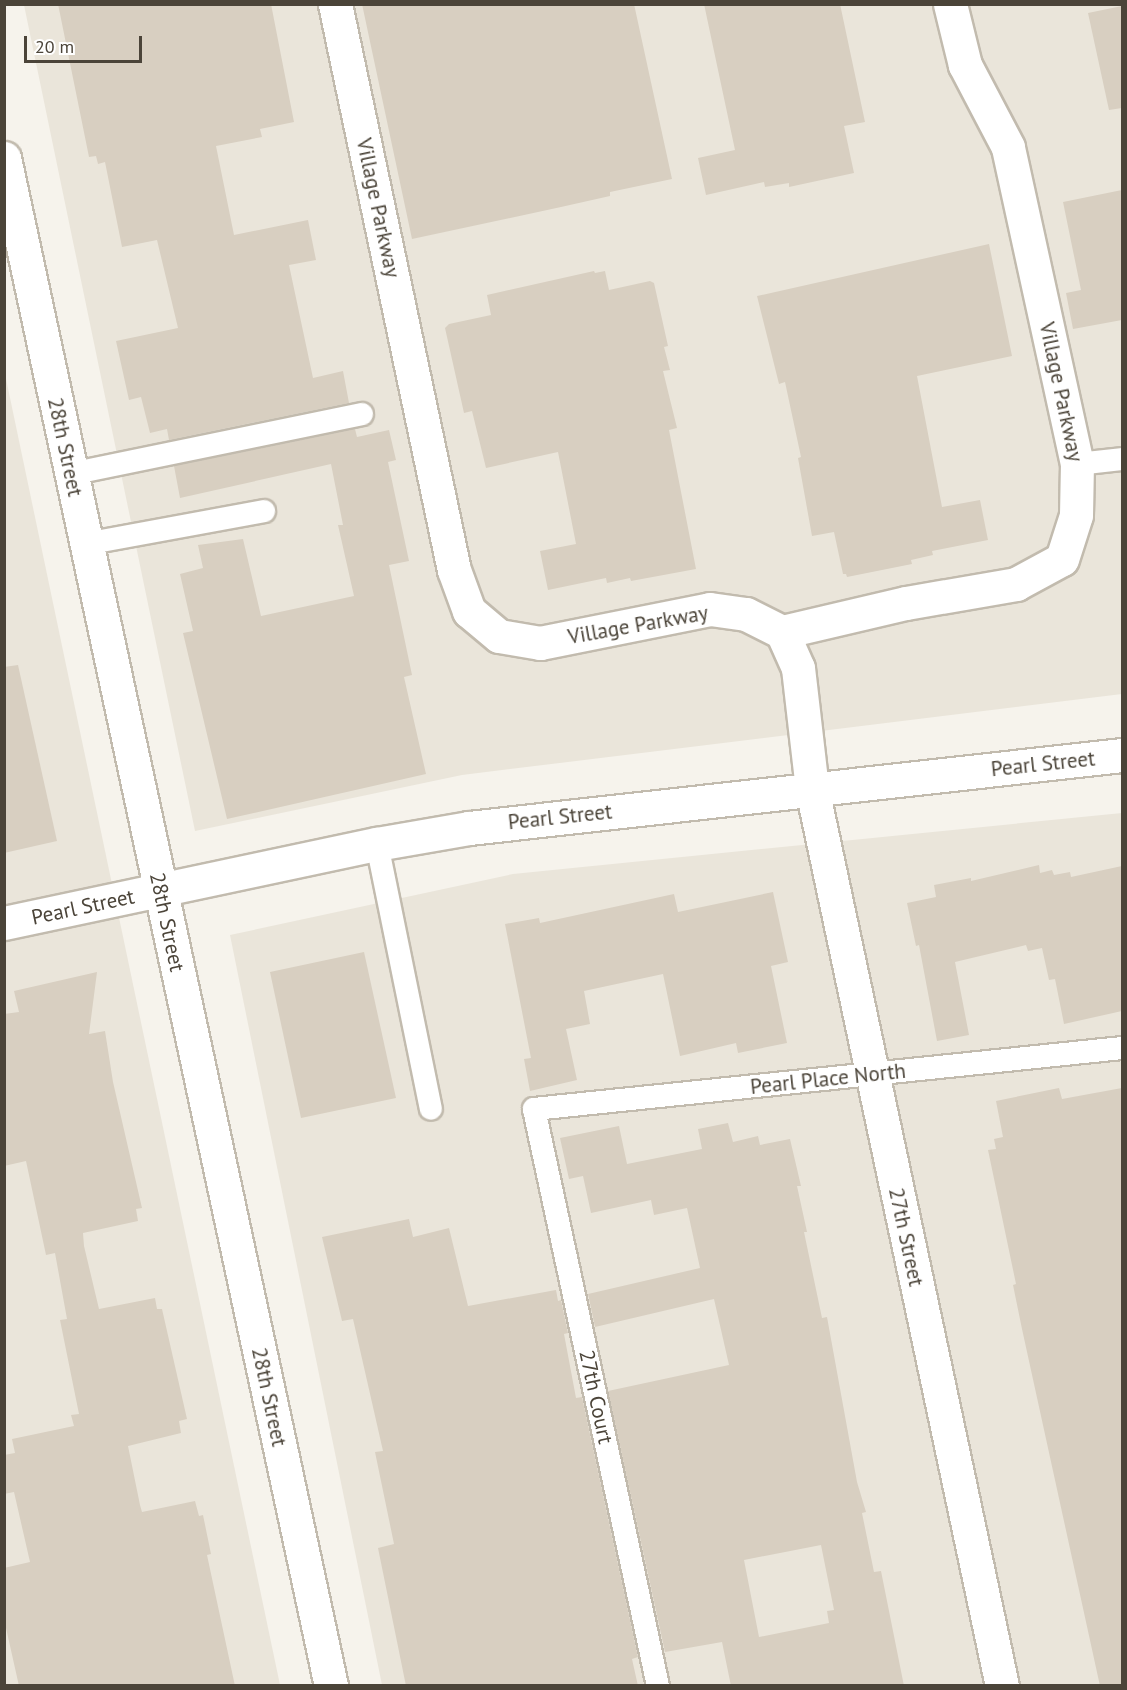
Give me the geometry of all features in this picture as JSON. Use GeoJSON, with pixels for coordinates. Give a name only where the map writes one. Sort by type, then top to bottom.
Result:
{"type":"FeatureCollection","features":[{"type":"Feature","properties":{"kind":"street","name":"Village Parkway"},"geometry":{"type":"LineString","coordinates":[[335,4],[454,570],[469,611],[499,636],[540,643],[710,609],[746,614],[782,632],[906,603],[1016,584],[1062,559],[1076,515],[1077,464],[1008,147],[965,65],[950,4]]}},
{"type":"Feature","properties":{"kind":"street","name":"28th Street"},"geometry":{"type":"LineString","coordinates":[[4,159],[331,1686]]}},
{"type":"Feature","properties":{"kind":"street","name":"27th Street"},"geometry":{"type":"LineString","coordinates":[[782,632],[798,668],[812,789],[1002,1686]]}},
{"type":"Feature","properties":{"kind":"street","name":"Pearl Street"},"geometry":{"type":"LineString","coordinates":[[4,923],[377,844],[469,828],[1122,755]]}},
{"type":"Feature","properties":{"kind":"lane"},"geometry":{"type":"LineString","coordinates":[[70,474],[362,414]]}},
{"type":"Feature","properties":{"kind":"lane"},"geometry":{"type":"LineString","coordinates":[[1077,464],[1122,459]]}},
{"type":"Feature","properties":{"kind":"lane"},"geometry":{"type":"LineString","coordinates":[[85,544],[264,511]]}},
{"type":"Feature","properties":{"kind":"lane"},"geometry":{"type":"LineString","coordinates":[[377,844],[431,1109]]}},
{"type":"Feature","properties":{"kind":"lane","name":"Pearl Place North"},"geometry":{"type":"LineString","coordinates":[[534,1109],[1122,1047]]}},
{"type":"Feature","properties":{"kind":"lane","name":"27th Court"},"geometry":{"type":"LineString","coordinates":[[534,1109],[658,1686]]}},
{"type":"Feature","properties":{"kind":"shaded area"},"geometry":{"type":"Polygon","coordinates":[[[24,5],[1122,5],[1122,694],[462,775],[195,831],[24,5]]]}},
{"type":"Feature","properties":{"kind":"shaded area"},"geometry":{"type":"Polygon","coordinates":[[[5,374],[280,1685],[5,1685],[5,374]]]}},
{"type":"Feature","properties":{"kind":"shaded area"},"geometry":{"type":"Polygon","coordinates":[[[1122,813],[1122,1685],[382,1685],[230,935],[513,874],[1122,813]]]}},
{"type":"Feature","properties":{"kind":"building"},"geometry":{"type":"Polygon","coordinates":[[[58,4],[271,4],[294,122],[260,129],[262,137],[216,146],[234,235],[308,220],[316,260],[289,265],[313,378],[343,371],[349,403],[169,440],[167,429],[150,433],[141,397],[129,400],[116,341],[178,328],[157,240],[122,247],[105,162],[98,164],[96,156],[89,157],[58,4]]]}},
{"type":"Feature","properties":{"kind":"building"},"geometry":{"type":"Polygon","coordinates":[[[362,4],[634,4],[672,179],[610,192],[610,196],[412,239],[362,4]]]}},
{"type":"Feature","properties":{"kind":"building"},"geometry":{"type":"Polygon","coordinates":[[[704,4],[840,4],[865,122],[844,126],[854,173],[789,187],[789,183],[765,187],[764,182],[706,195],[698,158],[735,150],[704,4]]]}},
{"type":"Feature","properties":{"kind":"building"},"geometry":{"type":"Polygon","coordinates":[[[1122,6],[1122,108],[1109,110],[1088,13],[1122,6]]]}},
{"type":"Feature","properties":{"kind":"building"},"geometry":{"type":"Polygon","coordinates":[[[1122,190],[1122,320],[1073,329],[1066,293],[1081,290],[1063,202],[1122,190]]]}},
{"type":"Feature","properties":{"kind":"building"},"geometry":{"type":"Polygon","coordinates":[[[989,244],[1012,356],[917,376],[942,507],[980,500],[988,540],[932,551],[933,555],[911,560],[912,564],[847,577],[843,574],[834,532],[812,536],[798,458],[801,457],[785,382],[779,384],[757,296],[989,244]]]}},
{"type":"Feature","properties":{"kind":"building"},"geometry":{"type":"Polygon","coordinates":[[[594,271],[595,273],[605,271],[609,290],[650,281],[654,283],[668,346],[664,347],[670,370],[663,371],[677,428],[669,430],[696,569],[631,581],[630,578],[607,583],[606,578],[548,590],[540,551],[576,544],[558,452],[486,468],[472,411],[464,413],[445,328],[449,324],[491,315],[487,295],[594,271]]]}},
{"type":"Feature","properties":{"kind":"building"},"geometry":{"type":"Polygon","coordinates":[[[355,429],[357,437],[389,430],[396,460],[388,462],[409,561],[389,565],[412,675],[404,677],[426,774],[227,819],[183,633],[193,631],[180,574],[203,568],[198,545],[243,539],[261,616],[354,596],[338,525],[343,525],[331,464],[180,498],[174,466],[355,429]]]}},
{"type":"Feature","properties":{"kind":"building"},"geometry":{"type":"Polygon","coordinates":[[[18,665],[57,841],[4,853],[4,667],[18,665]]]}},
{"type":"Feature","properties":{"kind":"building"},"geometry":{"type":"Polygon","coordinates":[[[1039,865],[1040,873],[1052,870],[1054,875],[1070,872],[1071,877],[1122,866],[1122,1011],[1064,1024],[1055,979],[1049,980],[1042,948],[1028,951],[1026,945],[955,962],[969,1035],[937,1041],[919,945],[916,946],[907,903],[936,897],[934,885],[971,878],[971,881],[1039,865]]]}},
{"type":"Feature","properties":{"kind":"building"},"geometry":{"type":"Polygon","coordinates":[[[773,892],[788,962],[771,966],[787,1043],[738,1053],[736,1043],[680,1056],[663,974],[584,991],[590,1024],[566,1029],[577,1080],[530,1091],[524,1059],[531,1058],[505,924],[539,918],[540,923],[674,894],[678,912],[773,892]]]}},
{"type":"Feature","properties":{"kind":"building"},"geometry":{"type":"Polygon","coordinates":[[[364,952],[396,1098],[301,1118],[270,972],[364,952]]]}},
{"type":"Feature","properties":{"kind":"building"},"geometry":{"type":"Polygon","coordinates":[[[97,972],[89,1034],[105,1031],[113,1082],[142,1208],[136,1209],[138,1221],[83,1233],[84,1246],[99,1309],[155,1298],[157,1309],[162,1309],[187,1419],[179,1421],[181,1433],[128,1446],[142,1512],[195,1501],[199,1516],[203,1515],[211,1554],[207,1555],[235,1686],[19,1686],[4,1619],[4,1568],[30,1562],[14,1492],[4,1494],[4,1455],[15,1453],[12,1439],[74,1426],[71,1415],[79,1414],[60,1320],[67,1319],[55,1253],[46,1255],[26,1161],[4,1166],[4,1014],[19,1012],[14,991],[97,972]]]}},
{"type":"Feature","properties":{"kind":"building"},"geometry":{"type":"Polygon","coordinates":[[[1059,1088],[1062,1099],[1122,1088],[1122,1686],[1100,1686],[1022,1329],[1013,1285],[1016,1284],[988,1150],[996,1149],[994,1139],[1003,1137],[996,1101],[1059,1088]]]}},
{"type":"Feature","properties":{"kind":"building"},"geometry":{"type":"Polygon","coordinates":[[[728,1123],[733,1142],[758,1136],[760,1145],[790,1139],[801,1186],[797,1186],[807,1232],[804,1232],[822,1318],[827,1317],[857,1482],[866,1512],[862,1513],[874,1572],[881,1571],[904,1686],[731,1686],[722,1642],[665,1652],[608,1391],[729,1365],[714,1299],[595,1327],[588,1294],[700,1268],[687,1208],[654,1215],[651,1200],[591,1213],[583,1176],[569,1179],[560,1138],[619,1126],[627,1164],[702,1149],[698,1129],[728,1123]],[[821,1545],[744,1560],[759,1637],[829,1623],[827,1611],[834,1610],[821,1545]]]}},
{"type":"Feature","properties":{"kind":"building"},"geometry":{"type":"Polygon","coordinates":[[[409,1219],[413,1237],[449,1228],[468,1306],[556,1290],[558,1301],[561,1300],[568,1333],[564,1334],[576,1398],[582,1397],[638,1657],[632,1659],[638,1686],[406,1686],[378,1548],[394,1544],[375,1452],[383,1451],[353,1319],[342,1321],[322,1237],[409,1219]]]}}]}
